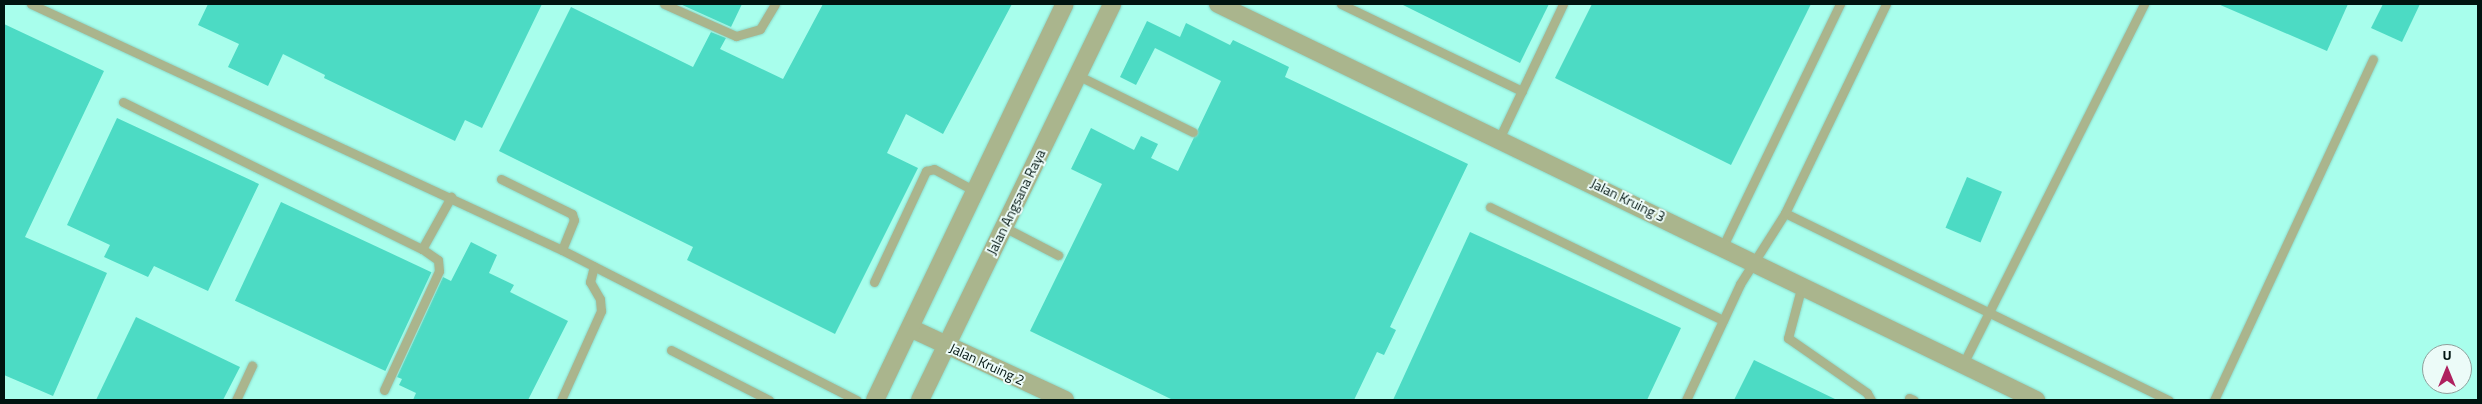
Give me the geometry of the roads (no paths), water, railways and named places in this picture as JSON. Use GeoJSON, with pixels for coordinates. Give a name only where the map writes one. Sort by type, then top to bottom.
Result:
{"type":"FeatureCollection","features":[{"type":"Feature","properties":{"kind":"street"},"geometry":{"type":"LineString","coordinates":[[875,400],[1065,4]]}},
{"type":"Feature","properties":{"kind":"street","name":"Jalan Angsana Raya"},"geometry":{"type":"LineString","coordinates":[[920,400],[1112,4]]}},
{"type":"Feature","properties":{"kind":"street","name":"Jalan Kruing 3"},"geometry":{"type":"LineString","coordinates":[[1218,4],[1754,260],[2036,400]]}},
{"type":"Feature","properties":{"kind":"street","name":"Jalan Kruing 2"},"geometry":{"type":"LineString","coordinates":[[910,328],[1065,400]]}},
{"type":"Feature","properties":{"kind":"lane"},"geometry":{"type":"LineString","coordinates":[[31,4],[562,250],[857,400]]}},
{"type":"Feature","properties":{"kind":"lane"},"geometry":{"type":"LineString","coordinates":[[664,4],[736,36],[760,29],[775,4]]}},
{"type":"Feature","properties":{"kind":"lane"},"geometry":{"type":"LineString","coordinates":[[1341,4],[1522,91]]}},
{"type":"Feature","properties":{"kind":"lane"},"geometry":{"type":"LineString","coordinates":[[1499,139],[1563,4]]}},
{"type":"Feature","properties":{"kind":"lane"},"geometry":{"type":"LineString","coordinates":[[1723,246],[1840,4]]}},
{"type":"Feature","properties":{"kind":"lane"},"geometry":{"type":"LineString","coordinates":[[1686,400],[1723,320],[1754,260],[1785,213],[1886,4]]}},
{"type":"Feature","properties":{"kind":"lane"},"geometry":{"type":"LineString","coordinates":[[1963,364],[2144,4]]}},
{"type":"Feature","properties":{"kind":"lane"},"geometry":{"type":"LineString","coordinates":[[2214,400],[2373,60]]}},
{"type":"Feature","properties":{"kind":"lane"},"geometry":{"type":"LineString","coordinates":[[1077,75],[1192,132]]}},
{"type":"Feature","properties":{"kind":"lane"},"geometry":{"type":"LineString","coordinates":[[123,102],[422,249],[438,260],[439,271],[384,390]]}},
{"type":"Feature","properties":{"kind":"lane"},"geometry":{"type":"LineString","coordinates":[[874,282],[926,171],[934,169],[975,191]]}},
{"type":"Feature","properties":{"kind":"lane"},"geometry":{"type":"LineString","coordinates":[[501,179],[572,214],[574,220],[562,250]]}},
{"type":"Feature","properties":{"kind":"lane"},"geometry":{"type":"LineString","coordinates":[[422,249],[451,197]]}},
{"type":"Feature","properties":{"kind":"lane"},"geometry":{"type":"LineString","coordinates":[[1490,207],[1723,320]]}},
{"type":"Feature","properties":{"kind":"lane"},"geometry":{"type":"LineString","coordinates":[[1785,213],[1988,314],[2169,400]]}},
{"type":"Feature","properties":{"kind":"lane"},"geometry":{"type":"LineString","coordinates":[[1004,227],[1058,255]]}},
{"type":"Feature","properties":{"kind":"lane"},"geometry":{"type":"LineString","coordinates":[[561,400],[601,311],[600,299],[590,282],[594,266]]}},
{"type":"Feature","properties":{"kind":"lane"},"geometry":{"type":"LineString","coordinates":[[1802,285],[1788,338],[1867,393],[1871,400]]}},
{"type":"Feature","properties":{"kind":"lane"},"geometry":{"type":"LineString","coordinates":[[671,350],[769,400]]}},
{"type":"Feature","properties":{"kind":"lane"},"geometry":{"type":"LineString","coordinates":[[236,400],[252,365]]}}]}
